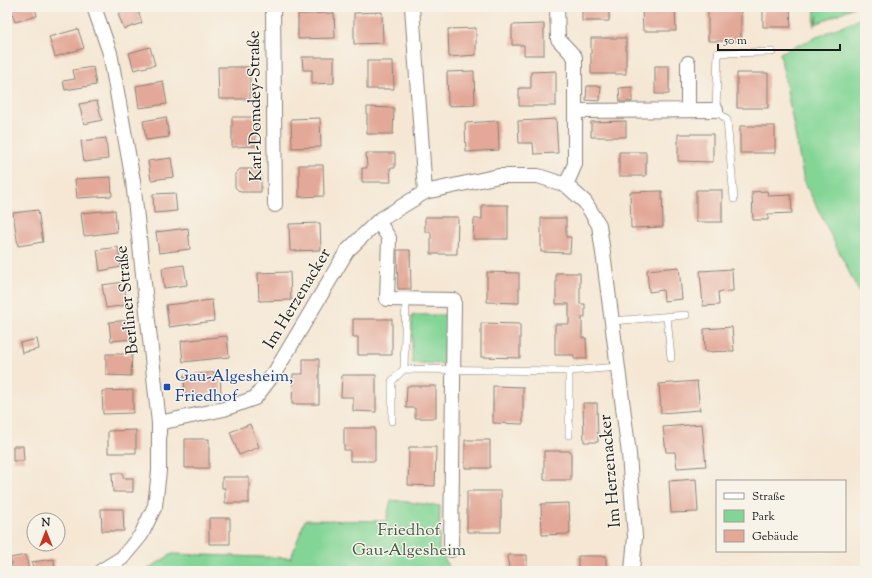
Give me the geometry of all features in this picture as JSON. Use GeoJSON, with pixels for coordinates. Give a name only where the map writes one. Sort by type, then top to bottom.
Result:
{"type":"FeatureCollection","features":[{"type":"Feature","properties":{"kind":"street","name":"Berliner Straße"},"geometry":{"type":"LineString","coordinates":[[94,7],[110,53],[133,181],[160,423],[159,471],[155,506],[141,535],[122,558],[101,571]]}},
{"type":"Feature","properties":{"kind":"street","name":"Karl-Domdey-Straße"},"geometry":{"type":"LineString","coordinates":[[273,7],[275,205]]}},
{"type":"Feature","properties":{"kind":"street"},"geometry":{"type":"LineString","coordinates":[[412,7],[425,192]]}},
{"type":"Feature","properties":{"kind":"street"},"geometry":{"type":"LineString","coordinates":[[557,7],[558,39],[575,57],[575,164],[566,185]]}},
{"type":"Feature","properties":{"kind":"street"},"geometry":{"type":"LineString","coordinates":[[688,63],[688,110]]}},
{"type":"Feature","properties":{"kind":"street"},"geometry":{"type":"LineString","coordinates":[[576,111],[716,110]]}},
{"type":"Feature","properties":{"kind":"street","name":"Im Herzenacker"},"geometry":{"type":"LineString","coordinates":[[160,423],[224,409],[255,398],[275,372],[347,251],[378,221],[425,192],[499,176],[538,176],[566,185],[585,202],[599,225],[629,454],[634,529],[632,571]]}},
{"type":"Feature","properties":{"kind":"street"},"geometry":{"type":"LineString","coordinates":[[378,221],[389,238],[387,299],[454,300],[451,550]]}},
{"type":"Feature","properties":{"kind":"lane"},"geometry":{"type":"LineString","coordinates":[[734,199],[727,120],[716,110],[718,53],[772,52]]}},
{"type":"Feature","properties":{"kind":"lane"},"geometry":{"type":"LineString","coordinates":[[392,421],[392,381],[404,369],[406,299]]}},
{"type":"Feature","properties":{"kind":"lane"},"geometry":{"type":"LineString","coordinates":[[612,321],[686,315]]}},
{"type":"Feature","properties":{"kind":"lane"},"geometry":{"type":"LineString","coordinates":[[667,316],[671,358]]}},
{"type":"Feature","properties":{"kind":"lane"},"geometry":{"type":"LineString","coordinates":[[404,369],[569,371],[618,368]]}},
{"type":"Feature","properties":{"kind":"lane"},"geometry":{"type":"LineString","coordinates":[[569,371],[569,435]]}},
{"type":"Feature","properties":{"kind":"green space"},"geometry":{"type":"Polygon","coordinates":[[[815,7],[854,7],[816,24],[818,16],[814,27],[815,7]]]}},
{"type":"Feature","properties":{"kind":"green space"},"geometry":{"type":"Polygon","coordinates":[[[865,16],[865,304],[804,181],[780,53],[865,16]]]}},
{"type":"Feature","properties":{"kind":"green space"},"geometry":{"type":"Polygon","coordinates":[[[412,315],[448,315],[448,364],[412,363],[412,315]]]}},
{"type":"Feature","properties":{"kind":"green space","name":"Friedhof Gau-Algesheim"},"geometry":{"type":"Polygon","coordinates":[[[391,500],[440,506],[439,549],[451,571],[145,571],[172,554],[291,558],[305,520],[386,521],[391,500]]]}},
{"type":"Feature","properties":{"kind":"building"},"geometry":{"type":"Polygon","coordinates":[[[10,7],[35,7],[37,16],[15,22],[10,7]]]}},
{"type":"Feature","properties":{"kind":"building"},"geometry":{"type":"Polygon","coordinates":[[[137,7],[142,23],[124,29],[118,14],[137,7]]]}},
{"type":"Feature","properties":{"kind":"building"},"geometry":{"type":"Polygon","coordinates":[[[582,7],[609,7],[609,21],[582,21],[582,7]]]}},
{"type":"Feature","properties":{"kind":"building"},"geometry":{"type":"Polygon","coordinates":[[[642,7],[675,7],[676,31],[643,31],[642,7]]]}},
{"type":"Feature","properties":{"kind":"building"},"geometry":{"type":"Polygon","coordinates":[[[708,7],[741,7],[741,41],[708,41],[708,7]]]}},
{"type":"Feature","properties":{"kind":"building"},"geometry":{"type":"Polygon","coordinates":[[[763,7],[790,7],[791,27],[763,27],[763,7]]]}},
{"type":"Feature","properties":{"kind":"building"},"geometry":{"type":"Polygon","coordinates":[[[382,12],[383,43],[354,44],[354,13],[382,12]]]}},
{"type":"Feature","properties":{"kind":"building"},"geometry":{"type":"Polygon","coordinates":[[[334,13],[335,38],[298,39],[298,14],[334,13]]]}},
{"type":"Feature","properties":{"kind":"building"},"geometry":{"type":"Polygon","coordinates":[[[544,24],[544,55],[524,55],[524,45],[512,45],[512,25],[544,24]]]}},
{"type":"Feature","properties":{"kind":"building"},"geometry":{"type":"Polygon","coordinates":[[[476,28],[476,55],[449,57],[448,29],[476,28]]]}},
{"type":"Feature","properties":{"kind":"building"},"geometry":{"type":"Polygon","coordinates":[[[78,29],[84,48],[55,57],[49,37],[78,29]]]}},
{"type":"Feature","properties":{"kind":"building"},"geometry":{"type":"Polygon","coordinates":[[[591,38],[626,38],[626,74],[591,74],[591,38]]]}},
{"type":"Feature","properties":{"kind":"building"},"geometry":{"type":"Polygon","coordinates":[[[150,47],[155,65],[134,70],[129,53],[150,47]]]}},
{"type":"Feature","properties":{"kind":"building"},"geometry":{"type":"Polygon","coordinates":[[[302,57],[334,57],[334,83],[312,84],[312,70],[303,70],[302,57]]]}},
{"type":"Feature","properties":{"kind":"building"},"geometry":{"type":"Polygon","coordinates":[[[367,61],[393,61],[394,89],[367,89],[367,61]]]}},
{"type":"Feature","properties":{"kind":"building"},"geometry":{"type":"Polygon","coordinates":[[[655,66],[669,66],[669,94],[655,94],[655,66]]]}},
{"type":"Feature","properties":{"kind":"building"},"geometry":{"type":"Polygon","coordinates":[[[93,67],[96,85],[65,90],[63,81],[75,79],[73,70],[93,67]]]}},
{"type":"Feature","properties":{"kind":"building"},"geometry":{"type":"Polygon","coordinates":[[[218,67],[250,67],[250,99],[219,99],[218,67]]]}},
{"type":"Feature","properties":{"kind":"building"},"geometry":{"type":"Polygon","coordinates":[[[474,71],[475,105],[448,106],[447,72],[474,71]]]}},
{"type":"Feature","properties":{"kind":"building"},"geometry":{"type":"Polygon","coordinates":[[[556,71],[556,106],[519,106],[519,88],[531,88],[531,72],[556,71]]]}},
{"type":"Feature","properties":{"kind":"building"},"geometry":{"type":"Polygon","coordinates":[[[737,73],[768,73],[768,108],[737,108],[737,73]]]}},
{"type":"Feature","properties":{"kind":"building"},"geometry":{"type":"Polygon","coordinates":[[[163,81],[167,104],[139,108],[136,86],[163,81]]]}},
{"type":"Feature","properties":{"kind":"building"},"geometry":{"type":"Polygon","coordinates":[[[587,86],[601,86],[600,101],[586,100],[587,86]]]}},
{"type":"Feature","properties":{"kind":"building"},"geometry":{"type":"Polygon","coordinates":[[[632,87],[632,102],[620,102],[619,88],[632,87]]]}},
{"type":"Feature","properties":{"kind":"building"},"geometry":{"type":"Polygon","coordinates":[[[97,101],[102,120],[84,124],[79,104],[97,101]]]}},
{"type":"Feature","properties":{"kind":"building"},"geometry":{"type":"Polygon","coordinates":[[[367,107],[394,108],[393,134],[367,134],[367,107]]]}},
{"type":"Feature","properties":{"kind":"building"},"geometry":{"type":"Polygon","coordinates":[[[166,117],[169,137],[146,140],[143,121],[166,117]]]}},
{"type":"Feature","properties":{"kind":"building"},"geometry":{"type":"Polygon","coordinates":[[[232,117],[255,117],[256,146],[232,147],[232,117]]]}},
{"type":"Feature","properties":{"kind":"building"},"geometry":{"type":"Polygon","coordinates":[[[320,118],[321,147],[292,148],[291,119],[320,118]]]}},
{"type":"Feature","properties":{"kind":"building"},"geometry":{"type":"Polygon","coordinates":[[[556,119],[558,153],[534,154],[533,143],[519,143],[518,121],[556,119]]]}},
{"type":"Feature","properties":{"kind":"building"},"geometry":{"type":"Polygon","coordinates":[[[498,121],[499,150],[466,152],[465,123],[498,121]]]}},
{"type":"Feature","properties":{"kind":"building"},"geometry":{"type":"Polygon","coordinates":[[[626,121],[626,137],[591,137],[591,122],[626,121]]]}},
{"type":"Feature","properties":{"kind":"building"},"geometry":{"type":"Polygon","coordinates":[[[740,126],[775,126],[775,153],[740,153],[740,126]]]}},
{"type":"Feature","properties":{"kind":"building"},"geometry":{"type":"Polygon","coordinates":[[[678,134],[713,134],[713,162],[678,161],[678,134]]]}},
{"type":"Feature","properties":{"kind":"building"},"geometry":{"type":"Polygon","coordinates":[[[106,138],[108,159],[84,162],[81,141],[106,138]]]}},
{"type":"Feature","properties":{"kind":"building"},"geometry":{"type":"Polygon","coordinates":[[[619,152],[646,152],[646,176],[619,176],[619,152]]]}},
{"type":"Feature","properties":{"kind":"building"},"geometry":{"type":"Polygon","coordinates":[[[366,153],[395,153],[395,168],[390,168],[391,182],[362,182],[362,168],[367,168],[366,153]]]}},
{"type":"Feature","properties":{"kind":"building"},"geometry":{"type":"Polygon","coordinates":[[[171,158],[174,177],[151,180],[148,161],[171,158]]]}},
{"type":"Feature","properties":{"kind":"building"},"geometry":{"type":"Polygon","coordinates":[[[299,165],[323,165],[324,196],[299,197],[299,165]]]}},
{"type":"Feature","properties":{"kind":"building"},"geometry":{"type":"Polygon","coordinates":[[[240,169],[261,169],[261,192],[240,192],[235,187],[235,174],[240,169]]]}},
{"type":"Feature","properties":{"kind":"building"},"geometry":{"type":"Polygon","coordinates":[[[111,177],[112,196],[77,198],[75,179],[111,177]]]}},
{"type":"Feature","properties":{"kind":"building"},"geometry":{"type":"Polygon","coordinates":[[[696,190],[722,190],[722,222],[696,222],[696,190]]]}},
{"type":"Feature","properties":{"kind":"building"},"geometry":{"type":"Polygon","coordinates":[[[662,191],[663,227],[631,228],[630,192],[662,191]]]}},
{"type":"Feature","properties":{"kind":"building"},"geometry":{"type":"Polygon","coordinates":[[[767,191],[768,196],[791,195],[792,213],[768,214],[768,220],[753,220],[752,192],[767,191]]]}},
{"type":"Feature","properties":{"kind":"building"},"geometry":{"type":"Polygon","coordinates":[[[175,193],[177,211],[154,213],[153,194],[175,193]]]}},
{"type":"Feature","properties":{"kind":"building"},"geometry":{"type":"Polygon","coordinates":[[[482,205],[508,205],[508,239],[473,239],[474,219],[482,219],[482,205]]]}},
{"type":"Feature","properties":{"kind":"building"},"geometry":{"type":"Polygon","coordinates":[[[38,210],[43,242],[18,246],[13,213],[38,210]]]}},
{"type":"Feature","properties":{"kind":"building"},"geometry":{"type":"Polygon","coordinates":[[[115,210],[117,232],[84,236],[81,213],[115,210]]]}},
{"type":"Feature","properties":{"kind":"building"},"geometry":{"type":"Polygon","coordinates":[[[425,217],[458,217],[457,254],[431,254],[431,232],[425,232],[425,217]]]}},
{"type":"Feature","properties":{"kind":"building"},"geometry":{"type":"Polygon","coordinates":[[[541,218],[566,218],[566,237],[571,237],[570,253],[541,252],[541,218]]]}},
{"type":"Feature","properties":{"kind":"building"},"geometry":{"type":"Polygon","coordinates":[[[320,223],[321,250],[290,251],[289,224],[320,223]]]}},
{"type":"Feature","properties":{"kind":"building"},"geometry":{"type":"Polygon","coordinates":[[[188,228],[190,249],[159,253],[156,232],[188,228]]]}},
{"type":"Feature","properties":{"kind":"building"},"geometry":{"type":"Polygon","coordinates":[[[118,247],[121,267],[100,271],[97,250],[118,247]]]}},
{"type":"Feature","properties":{"kind":"building"},"geometry":{"type":"Polygon","coordinates":[[[397,250],[410,250],[411,289],[398,289],[397,250]]]}},
{"type":"Feature","properties":{"kind":"building"},"geometry":{"type":"Polygon","coordinates":[[[184,265],[187,285],[164,288],[162,268],[184,265]]]}},
{"type":"Feature","properties":{"kind":"building"},"geometry":{"type":"Polygon","coordinates":[[[679,267],[682,299],[664,301],[663,290],[649,292],[647,270],[679,267]]]}},
{"type":"Feature","properties":{"kind":"building"},"geometry":{"type":"Polygon","coordinates":[[[732,269],[733,291],[718,292],[719,305],[703,306],[700,271],[732,269]]]}},
{"type":"Feature","properties":{"kind":"building"},"geometry":{"type":"Polygon","coordinates":[[[290,272],[291,300],[259,301],[258,273],[290,272]]]}},
{"type":"Feature","properties":{"kind":"building"},"geometry":{"type":"Polygon","coordinates":[[[487,272],[519,273],[519,303],[487,302],[487,272]]]}},
{"type":"Feature","properties":{"kind":"building"},"geometry":{"type":"Polygon","coordinates":[[[556,273],[580,273],[580,304],[585,304],[585,317],[582,317],[582,338],[586,338],[587,359],[574,359],[574,355],[555,355],[555,324],[569,324],[569,304],[556,304],[556,273]]]}},
{"type":"Feature","properties":{"kind":"building"},"geometry":{"type":"Polygon","coordinates":[[[124,282],[127,305],[106,308],[102,285],[124,282]]]}},
{"type":"Feature","properties":{"kind":"building"},"geometry":{"type":"Polygon","coordinates":[[[212,300],[214,321],[169,327],[166,305],[212,300]]]}},
{"type":"Feature","properties":{"kind":"building"},"geometry":{"type":"Polygon","coordinates":[[[353,319],[392,319],[392,355],[358,355],[358,337],[353,337],[353,319]]]}},
{"type":"Feature","properties":{"kind":"building"},"geometry":{"type":"Polygon","coordinates":[[[131,320],[133,339],[111,341],[109,322],[131,320]]]}},
{"type":"Feature","properties":{"kind":"building"},"geometry":{"type":"Polygon","coordinates":[[[481,323],[520,324],[520,358],[481,357],[481,323]]]}},
{"type":"Feature","properties":{"kind":"building"},"geometry":{"type":"Polygon","coordinates":[[[732,327],[734,351],[705,352],[704,329],[732,327]]]}},
{"type":"Feature","properties":{"kind":"building"},"geometry":{"type":"Polygon","coordinates":[[[227,336],[229,357],[183,362],[181,341],[227,336]]]}},
{"type":"Feature","properties":{"kind":"building"},"geometry":{"type":"Polygon","coordinates":[[[37,339],[39,349],[22,353],[20,343],[37,339]]]}},
{"type":"Feature","properties":{"kind":"building"},"geometry":{"type":"Polygon","coordinates":[[[106,354],[132,354],[131,376],[106,375],[106,354]]]}},
{"type":"Feature","properties":{"kind":"building"},"geometry":{"type":"Polygon","coordinates":[[[303,359],[319,359],[319,404],[292,404],[293,374],[303,374],[303,359]]]}},
{"type":"Feature","properties":{"kind":"building"},"geometry":{"type":"Polygon","coordinates":[[[220,372],[221,393],[185,396],[184,375],[220,372]]]}},
{"type":"Feature","properties":{"kind":"building"},"geometry":{"type":"Polygon","coordinates":[[[342,375],[376,375],[376,412],[353,411],[353,397],[341,397],[342,375]]]}},
{"type":"Feature","properties":{"kind":"building"},"geometry":{"type":"Polygon","coordinates":[[[697,381],[700,410],[661,413],[659,384],[697,381]]]}},
{"type":"Feature","properties":{"kind":"building"},"geometry":{"type":"Polygon","coordinates":[[[407,386],[436,386],[436,418],[415,418],[415,408],[406,408],[407,386]]]}},
{"type":"Feature","properties":{"kind":"building"},"geometry":{"type":"Polygon","coordinates":[[[493,386],[523,387],[523,424],[493,423],[493,386]]]}},
{"type":"Feature","properties":{"kind":"building"},"geometry":{"type":"Polygon","coordinates":[[[133,390],[133,413],[103,414],[102,391],[133,390]]]}},
{"type":"Feature","properties":{"kind":"building"},"geometry":{"type":"Polygon","coordinates":[[[583,403],[597,403],[598,442],[584,442],[583,403]]]}},
{"type":"Feature","properties":{"kind":"building"},"geometry":{"type":"Polygon","coordinates":[[[250,424],[259,447],[239,455],[230,432],[250,424]]]}},
{"type":"Feature","properties":{"kind":"building"},"geometry":{"type":"Polygon","coordinates":[[[702,424],[706,466],[677,468],[675,452],[666,452],[663,427],[702,424]]]}},
{"type":"Feature","properties":{"kind":"building"},"geometry":{"type":"Polygon","coordinates":[[[344,428],[375,428],[375,461],[350,461],[350,450],[344,450],[344,428]]]}},
{"type":"Feature","properties":{"kind":"building"},"geometry":{"type":"Polygon","coordinates":[[[136,430],[136,453],[108,453],[108,431],[136,430]]]}},
{"type":"Feature","properties":{"kind":"building"},"geometry":{"type":"Polygon","coordinates":[[[185,439],[209,439],[209,468],[185,468],[185,439]]]}},
{"type":"Feature","properties":{"kind":"building"},"geometry":{"type":"Polygon","coordinates":[[[465,440],[490,440],[490,468],[465,468],[465,440]]]}},
{"type":"Feature","properties":{"kind":"building"},"geometry":{"type":"Polygon","coordinates":[[[13,446],[23,446],[24,461],[13,461],[13,446]]]}},
{"type":"Feature","properties":{"kind":"building"},"geometry":{"type":"Polygon","coordinates":[[[409,447],[436,447],[435,486],[408,485],[409,447]]]}},
{"type":"Feature","properties":{"kind":"building"},"geometry":{"type":"Polygon","coordinates":[[[544,451],[571,451],[571,480],[544,480],[544,451]]]}},
{"type":"Feature","properties":{"kind":"building"},"geometry":{"type":"Polygon","coordinates":[[[112,473],[123,473],[123,478],[133,478],[133,492],[113,492],[112,473]]]}},
{"type":"Feature","properties":{"kind":"building"},"geometry":{"type":"Polygon","coordinates":[[[222,477],[249,477],[249,503],[225,503],[225,488],[222,488],[222,477]]]}},
{"type":"Feature","properties":{"kind":"building"},"geometry":{"type":"Polygon","coordinates":[[[696,479],[698,512],[671,513],[669,481],[696,479]]]}},
{"type":"Feature","properties":{"kind":"building"},"geometry":{"type":"Polygon","coordinates":[[[467,491],[501,491],[501,532],[467,532],[467,491]]]}},
{"type":"Feature","properties":{"kind":"building"},"geometry":{"type":"Polygon","coordinates":[[[569,503],[570,534],[542,535],[541,504],[569,503]]]}},
{"type":"Feature","properties":{"kind":"building"},"geometry":{"type":"Polygon","coordinates":[[[101,509],[123,509],[124,531],[102,531],[101,509]]]}},
{"type":"Feature","properties":{"kind":"building"},"geometry":{"type":"Polygon","coordinates":[[[209,518],[230,518],[230,544],[209,544],[209,518]]]}},
{"type":"Feature","properties":{"kind":"building"},"geometry":{"type":"Polygon","coordinates":[[[26,555],[29,571],[13,571],[10,558],[26,555]]]}},
{"type":"Feature","properties":{"kind":"building"},"geometry":{"type":"Polygon","coordinates":[[[508,555],[527,555],[527,571],[509,571],[508,555]]]}},
{"type":"Feature","properties":{"kind":"building"},"geometry":{"type":"Polygon","coordinates":[[[578,556],[606,556],[606,571],[578,571],[578,556]]]}},
{"type":"Feature","properties":{"kind":"building"},"geometry":{"type":"Polygon","coordinates":[[[54,559],[55,571],[33,571],[32,562],[54,559]]]}},
{"type":"Feature","properties":{"kind":"place","name":"Gau-Algesheim, Friedhof"},"geometry":{"type":"Point","coordinates":[167,387]}}]}
